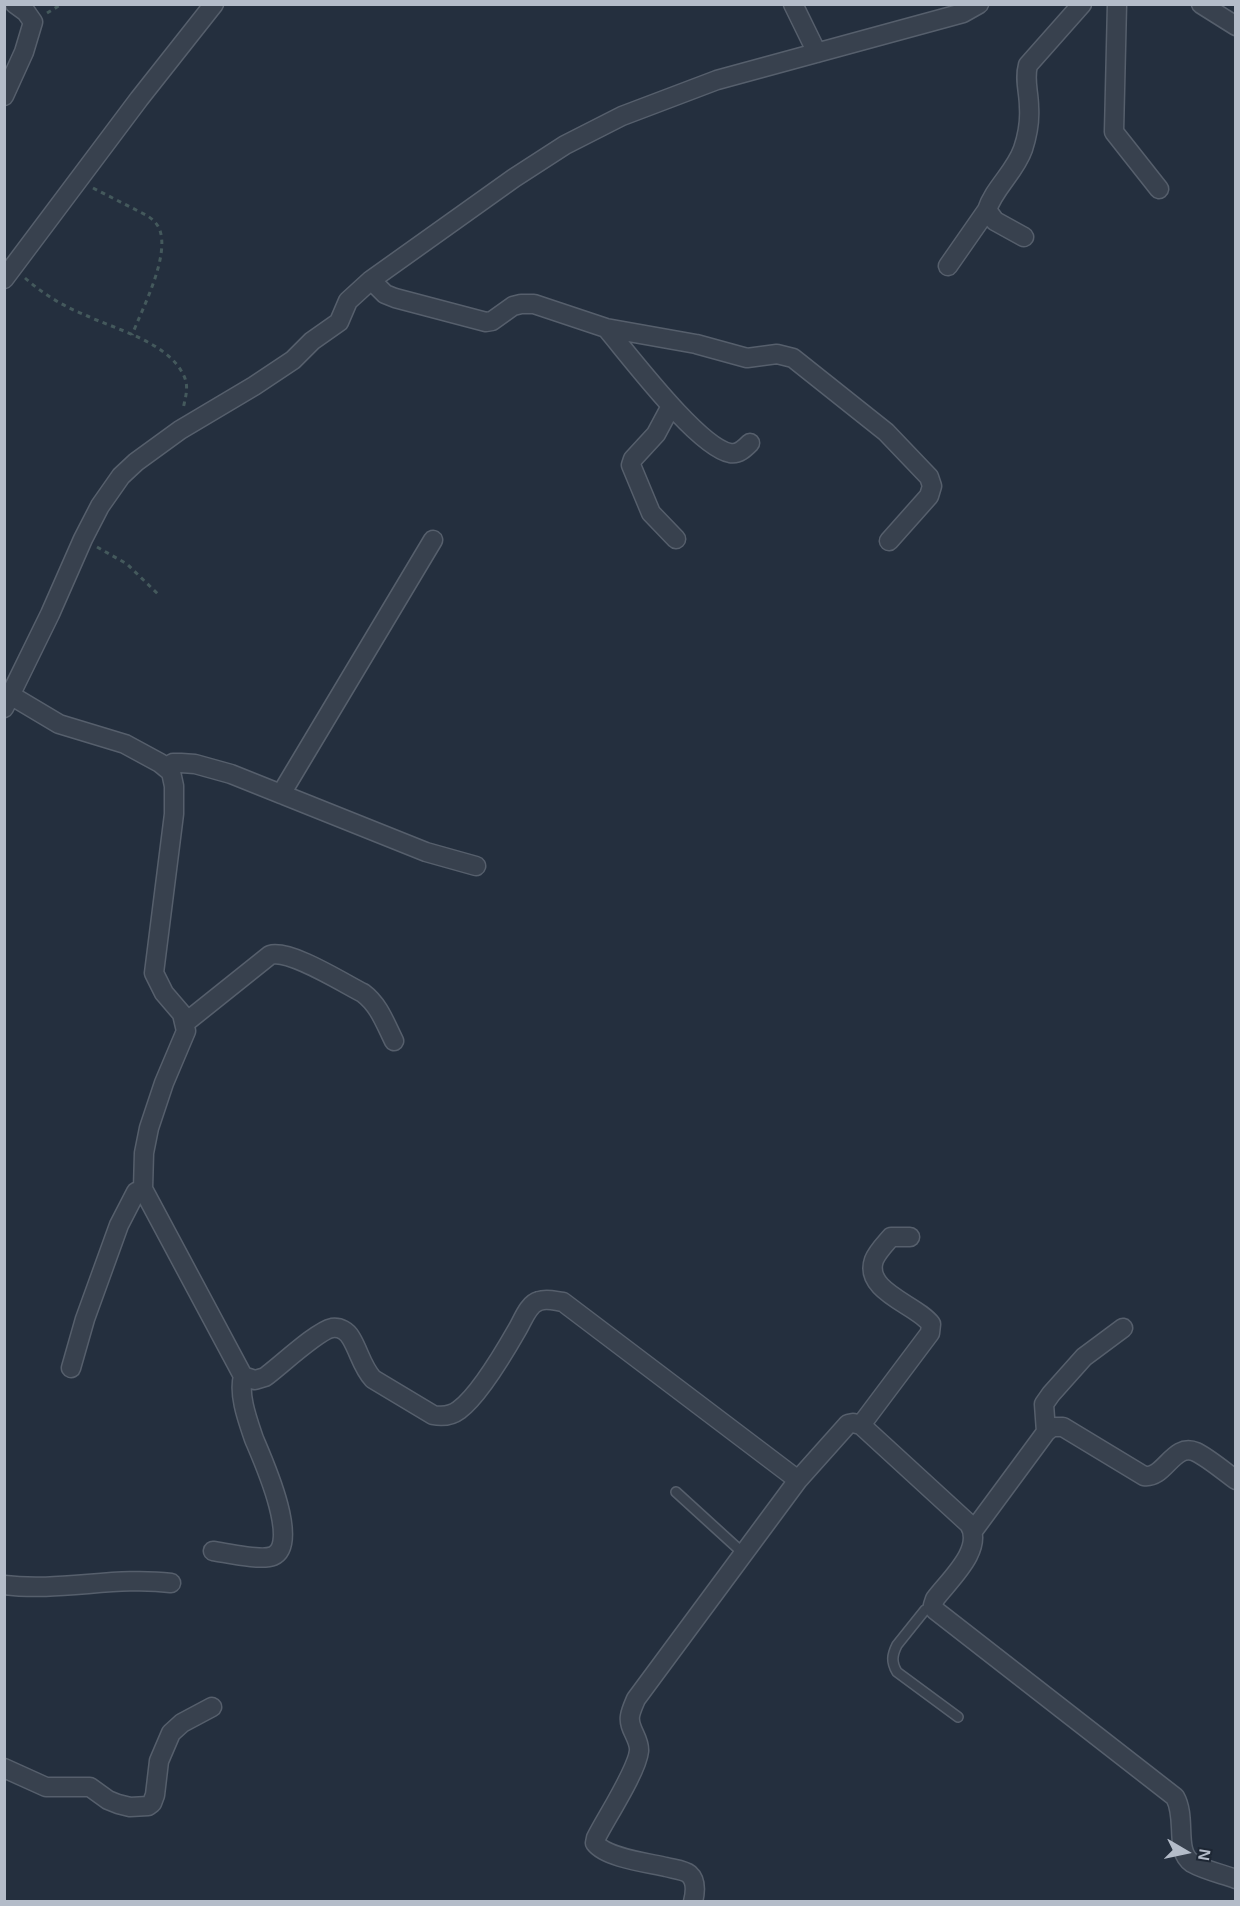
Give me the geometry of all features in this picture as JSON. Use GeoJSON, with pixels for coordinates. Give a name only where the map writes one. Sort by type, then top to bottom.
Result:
{"type":"FeatureCollection","features":[{"type":"Feature","properties":{"kind":"street"},"geometry":{"type":"LineString","coordinates":[[4,96],[24,52],[33,22],[26,12],[15,4]]}},
{"type":"Feature","properties":{"kind":"street"},"geometry":{"type":"LineString","coordinates":[[7,269],[213,4]]}},
{"type":"Feature","properties":{"kind":"street"},"geometry":{"type":"LineString","coordinates":[[793,4],[818,52]]}},
{"type":"Feature","properties":{"kind":"street"},"geometry":{"type":"LineString","coordinates":[[213,1551],[267,1558],[276,1555],[281,1548],[283,1522],[272,1482],[247,1413],[241,1384],[243,1376],[143,1189],[144,1153],[149,1128],[164,1083],[184,1037],[185,1023],[182,1014],[164,993],[154,973],[174,814],[174,786],[171,772],[125,744],[59,724],[8,702],[83,538],[100,506],[121,477],[136,462],[180,430],[293,360],[339,321],[348,301],[371,280],[513,178],[565,145],[622,116],[717,80],[963,13],[979,4]]}},
{"type":"Feature","properties":{"kind":"street"},"geometry":{"type":"LineString","coordinates":[[948,266],[987,210],[990,200],[1016,165],[1023,148],[1029,116],[1025,76],[1028,65],[1082,4]]}},
{"type":"Feature","properties":{"kind":"street"},"geometry":{"type":"LineString","coordinates":[[1117,4],[1114,132],[1159,189]]}},
{"type":"Feature","properties":{"kind":"street"},"geometry":{"type":"LineString","coordinates":[[1201,4],[1236,26]]}},
{"type":"Feature","properties":{"kind":"street"},"geometry":{"type":"LineString","coordinates":[[987,210],[995,221],[1024,237]]}},
{"type":"Feature","properties":{"kind":"street"},"geometry":{"type":"LineString","coordinates":[[371,280],[385,294],[395,298],[486,322],[492,321],[513,306],[534,304],[606,328],[696,344],[747,358],[777,354],[793,358],[886,432],[929,477],[932,491],[889,541]]}},
{"type":"Feature","properties":{"kind":"street"},"geometry":{"type":"LineString","coordinates":[[606,328],[671,406],[695,430],[717,447],[731,454],[739,452],[750,443]]}},
{"type":"Feature","properties":{"kind":"street"},"geometry":{"type":"LineString","coordinates":[[671,406],[656,434],[633,459],[632,465],[651,513],[676,539]]}},
{"type":"Feature","properties":{"kind":"street"},"geometry":{"type":"LineString","coordinates":[[281,794],[433,540]]}},
{"type":"Feature","properties":{"kind":"street"},"geometry":{"type":"LineString","coordinates":[[166,767],[173,763],[195,764],[231,774],[426,852],[476,866]]}},
{"type":"Feature","properties":{"kind":"street"},"geometry":{"type":"LineString","coordinates":[[185,1023],[270,955],[276,953],[294,957],[373,1000],[394,1041]]}},
{"type":"Feature","properties":{"kind":"street"},"geometry":{"type":"LineString","coordinates":[[72,1368],[85,1319],[119,1225],[136,1192],[143,1189]]}},
{"type":"Feature","properties":{"kind":"street"},"geometry":{"type":"LineString","coordinates":[[861,1425],[930,1333],[931,1324],[926,1318],[889,1293],[876,1281],[872,1273],[874,1260],[891,1237],[910,1237]]}},
{"type":"Feature","properties":{"kind":"street"},"geometry":{"type":"LineString","coordinates":[[243,1376],[255,1380],[265,1377],[324,1331],[339,1328],[351,1338],[367,1372],[373,1379],[433,1415],[448,1416],[468,1402],[502,1356],[532,1305],[547,1299],[563,1302],[798,1480]]}},
{"type":"Feature","properties":{"kind":"street"},"geometry":{"type":"LineString","coordinates":[[1046,1432],[1044,1404],[1051,1394],[1084,1357],[1123,1328]]}},
{"type":"Feature","properties":{"kind":"street"},"geometry":{"type":"LineString","coordinates":[[693,1902],[695,1893],[689,1875],[678,1870],[627,1859],[601,1849],[595,1843],[596,1838],[637,1762],[639,1746],[631,1727],[630,1716],[636,1699],[798,1480],[852,1422],[861,1425],[973,1530]]}},
{"type":"Feature","properties":{"kind":"street"},"geometry":{"type":"LineString","coordinates":[[1236,1480],[1196,1452],[1185,1451],[1176,1455],[1156,1474],[1150,1477],[1144,1476],[1063,1427],[1052,1427],[973,1530],[972,1548],[934,1599],[933,1605],[935,1610],[1175,1797],[1181,1812],[1183,1854],[1193,1864],[1236,1879]]}},
{"type":"Feature","properties":{"kind":"street"},"geometry":{"type":"LineString","coordinates":[[4,1585],[27,1588],[121,1581],[171,1583]]}},
{"type":"Feature","properties":{"kind":"street"},"geometry":{"type":"LineString","coordinates":[[4,1768],[46,1787],[90,1787],[118,1804],[130,1807],[148,1806],[155,1795],[159,1761],[171,1733],[182,1723],[212,1707]]}},
{"type":"Feature","properties":{"kind":"lane"},"geometry":{"type":"LineString","coordinates":[[676,1492],[744,1554]]}},
{"type":"Feature","properties":{"kind":"lane"},"geometry":{"type":"LineString","coordinates":[[933,1605],[925,1610],[897,1645],[893,1666],[897,1672],[958,1717]]}},
{"type":"Feature","properties":{"kind":"path"},"geometry":{"type":"LineString","coordinates":[[78,180],[146,214],[159,228],[161,249],[158,266],[132,335]]}},
{"type":"Feature","properties":{"kind":"path"},"geometry":{"type":"LineString","coordinates":[[7,269],[63,305],[132,335],[167,354],[183,374],[188,391],[180,430]]}},
{"type":"Feature","properties":{"kind":"path"},"geometry":{"type":"LineString","coordinates":[[83,538],[127,564],[160,596]]}}]}
